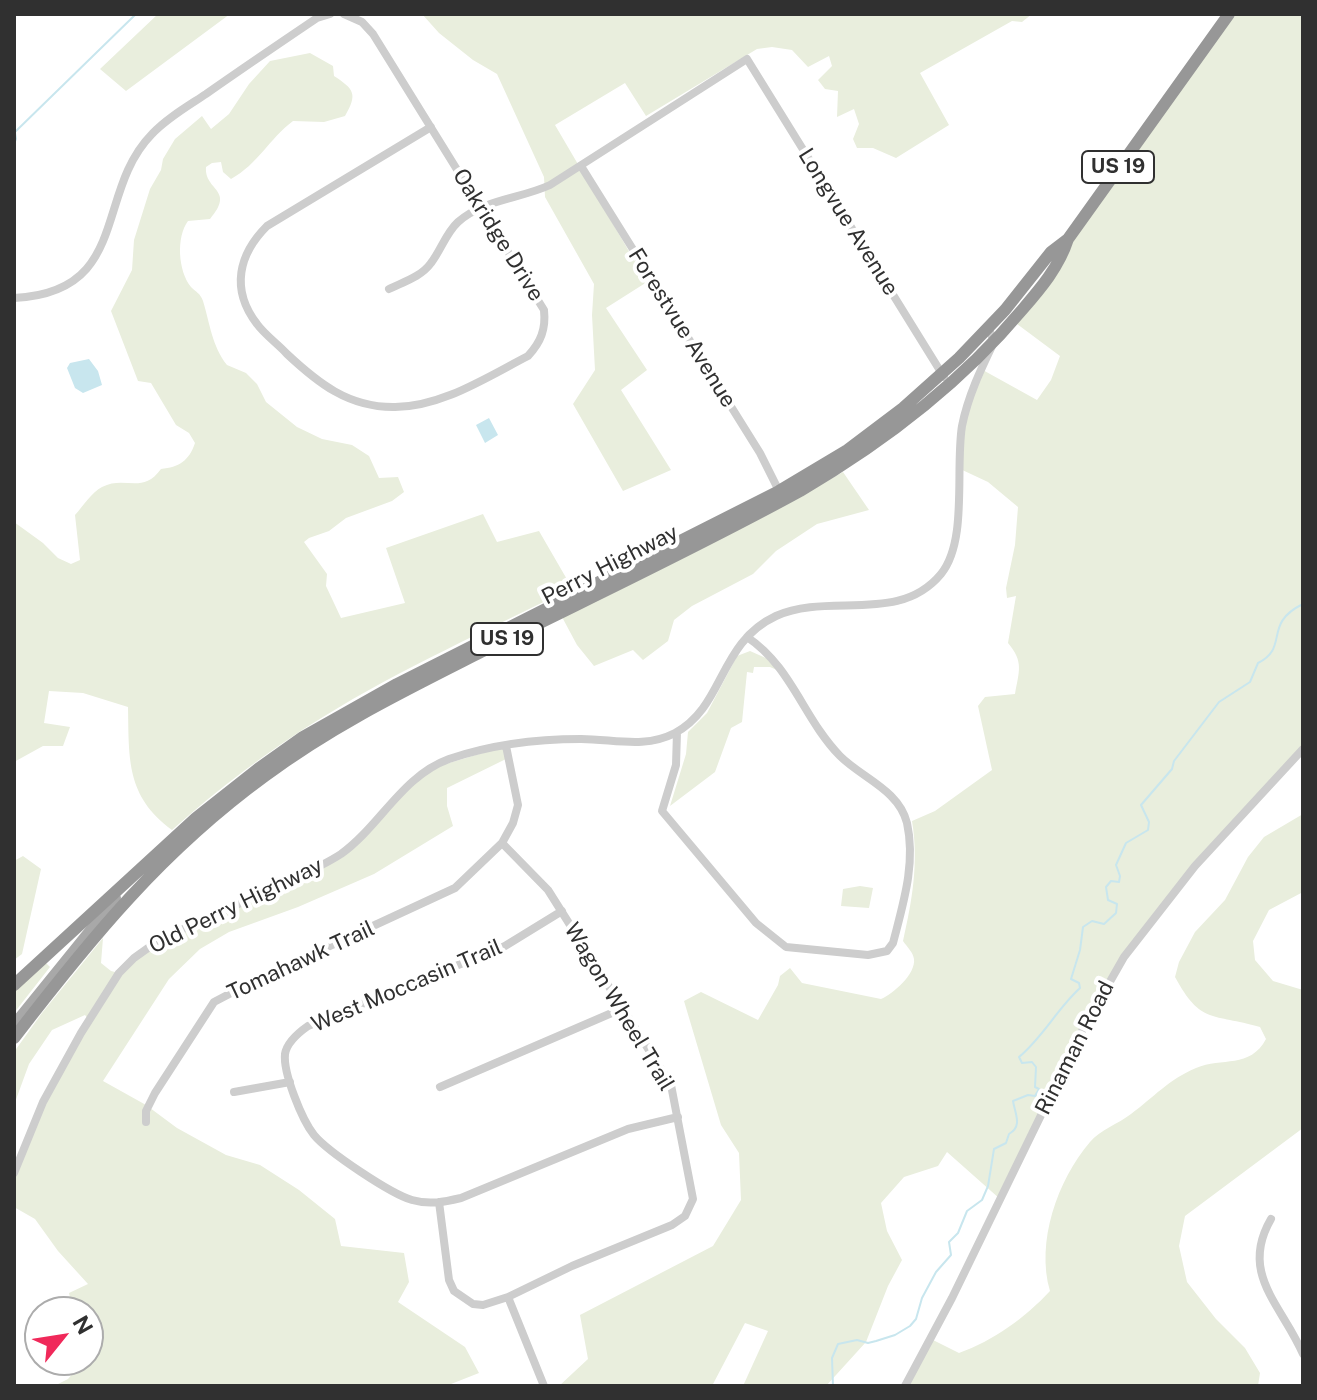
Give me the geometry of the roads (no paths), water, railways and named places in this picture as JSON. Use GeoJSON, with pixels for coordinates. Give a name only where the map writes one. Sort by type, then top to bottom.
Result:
{"type":"FeatureCollection","features":[{"type":"Feature","properties":{"kind":"highway","name":"Perry Highway"},"geometry":{"type":"LineString","coordinates":[[14,1038],[90,939],[147,876],[212,817],[286,761],[378,705],[800,491],[877,444],[946,380],[1051,252],[1068,239],[1229,14]]}},
{"type":"Feature","properties":{"kind":"highway","name":"Perry Highway"},"geometry":{"type":"LineString","coordinates":[[141,870],[237,785],[338,716],[779,491],[861,440],[994,342],[1061,260],[1068,239]]}},
{"type":"Feature","properties":{"kind":"highway"},"geometry":{"type":"LineString","coordinates":[[14,985],[141,870]]}},
{"type":"Feature","properties":{"kind":"main road","name":"Perry Highway"},"geometry":{"type":"LineString","coordinates":[[14,1024],[141,870]]}},
{"type":"Feature","properties":{"kind":"street"},"geometry":{"type":"LineString","coordinates":[[14,298],[57,289],[91,263],[108,236],[121,187],[130,167],[152,134],[317,18],[330,14]]}},
{"type":"Feature","properties":{"kind":"street","name":"Oakridge Drive"},"geometry":{"type":"LineString","coordinates":[[344,14],[362,22],[373,34],[481,206],[544,310],[545,325],[541,338],[528,356],[422,405],[365,405],[332,392],[256,324],[241,286],[240,270],[255,238],[267,226],[431,127]]}},
{"type":"Feature","properties":{"kind":"street","name":"Longvue Avenue"},"geometry":{"type":"LineString","coordinates":[[581,166],[747,59],[946,380]]}},
{"type":"Feature","properties":{"kind":"street"},"geometry":{"type":"LineString","coordinates":[[389,289],[423,272],[456,223],[481,206],[529,195],[581,166]]}},
{"type":"Feature","properties":{"kind":"street","name":"Forestvue Avenue"},"geometry":{"type":"LineString","coordinates":[[581,166],[760,453],[779,491]]}},
{"type":"Feature","properties":{"kind":"street"},"geometry":{"type":"LineString","coordinates":[[989,329],[994,342]]}},
{"type":"Feature","properties":{"kind":"street","name":"Old Perry Highway"},"geometry":{"type":"LineString","coordinates":[[14,1173],[62,1064],[119,973],[155,943],[342,853],[411,782],[450,759],[543,740],[583,739],[641,744],[677,732],[698,715],[732,653],[768,620],[806,606],[878,605],[903,600],[923,590],[940,575],[951,557],[956,534],[963,422],[974,385],[994,342]]}},
{"type":"Feature","properties":{"kind":"street"},"geometry":{"type":"LineString","coordinates":[[677,732],[676,765],[662,811],[756,923],[786,947],[868,955],[883,953],[893,943],[910,872],[910,845],[903,812],[883,789],[837,754],[781,668],[765,649],[747,637]]}},
{"type":"Feature","properties":{"kind":"street"},"geometry":{"type":"LineString","coordinates":[[502,843],[518,805],[506,746]]}},
{"type":"Feature","properties":{"kind":"street","name":"Rinaman Road"},"geometry":{"type":"LineString","coordinates":[[905,1386],[952,1298],[1083,1029],[1124,957],[1147,923],[1195,866],[1303,749]]}},
{"type":"Feature","properties":{"kind":"street","name":"Wagon Wheel Trail"},"geometry":{"type":"LineString","coordinates":[[439,1202],[451,1286],[465,1300],[483,1305],[672,1225],[685,1216],[693,1199],[671,1085],[562,911],[541,881],[502,843]]}},
{"type":"Feature","properties":{"kind":"street","name":"Tomahawk Trail"},"geometry":{"type":"LineString","coordinates":[[146,1122],[146,1111],[155,1093],[214,1002],[455,888],[502,843]]}},
{"type":"Feature","properties":{"kind":"street","name":"West Moccasin Trail"},"geometry":{"type":"LineString","coordinates":[[290,1082],[285,1053],[289,1043],[308,1026],[505,946],[562,911]]}},
{"type":"Feature","properties":{"kind":"street"},"geometry":{"type":"LineString","coordinates":[[440,1087],[621,1009]]}},
{"type":"Feature","properties":{"kind":"street"},"geometry":{"type":"LineString","coordinates":[[234,1092],[290,1082],[308,1124],[323,1143],[399,1195],[425,1203],[461,1198],[628,1129],[678,1117]]}},
{"type":"Feature","properties":{"kind":"street"},"geometry":{"type":"LineString","coordinates":[[1271,1219],[1259,1246],[1260,1276],[1303,1354]]}},
{"type":"Feature","properties":{"kind":"street"},"geometry":{"type":"LineString","coordinates":[[508,1297],[544,1386]]}},
{"type":"Feature","properties":{"kind":"water"},"geometry":{"type":"Polygon","coordinates":[[[89,359],[98,371],[102,385],[83,393],[75,388],[67,368],[70,363],[89,359]]]}},
{"type":"Feature","properties":{"kind":"water"},"geometry":{"type":"Polygon","coordinates":[[[489,418],[498,435],[485,443],[476,425],[489,418]]]}},
{"type":"Feature","properties":{"kind":"waterway"},"geometry":{"type":"LineString","coordinates":[[15,132],[136,14]]}},
{"type":"Feature","properties":{"kind":"waterway"},"geometry":{"type":"LineString","coordinates":[[14,126],[14,144]]}},
{"type":"Feature","properties":{"kind":"waterway"},"geometry":{"type":"LineString","coordinates":[[833,1386],[832,1358],[838,1344],[857,1340],[868,1343],[895,1335],[916,1319],[922,1298],[936,1272],[951,1255],[949,1242],[958,1233],[967,1211],[982,1200],[988,1186],[994,1149],[1006,1143],[1016,1127],[1013,1101],[1028,1095],[1035,1096],[1039,1089],[1035,1087],[1036,1067],[1032,1062],[1022,1063],[1019,1057],[1080,988],[1079,983],[1071,979],[1083,927],[1092,921],[1104,924],[1116,913],[1117,904],[1108,900],[1106,887],[1111,881],[1119,882],[1116,865],[1126,843],[1148,830],[1149,822],[1141,805],[1172,769],[1174,761],[1219,702],[1250,682],[1258,663],[1273,650],[1283,619],[1303,604]]}}]}
